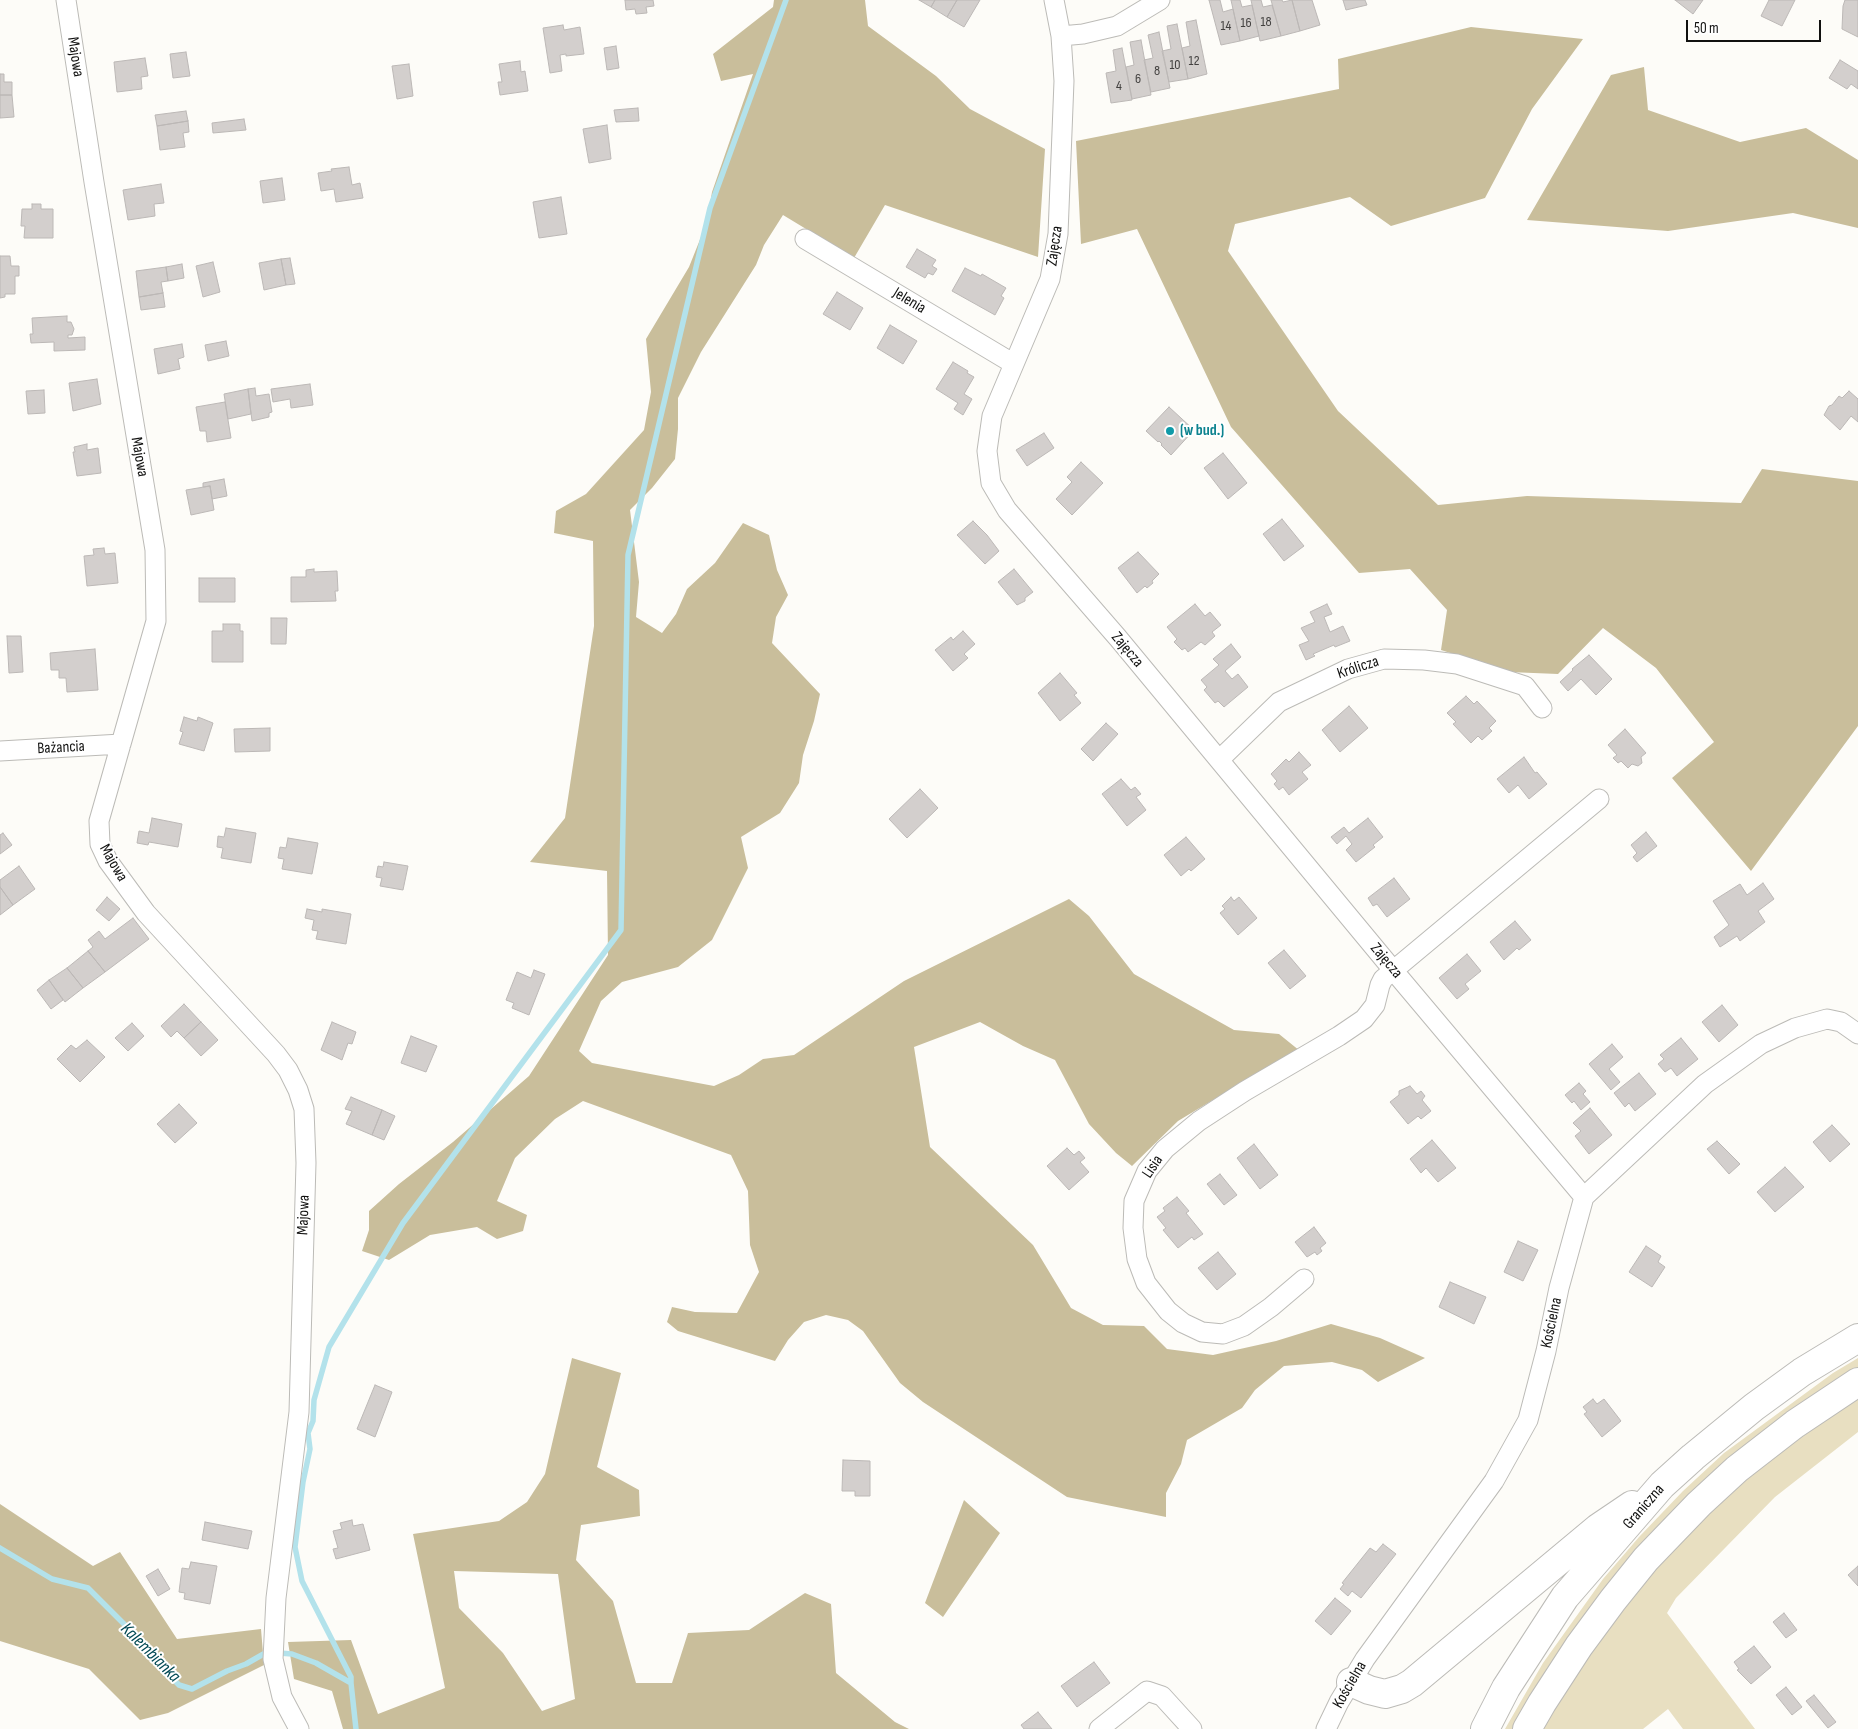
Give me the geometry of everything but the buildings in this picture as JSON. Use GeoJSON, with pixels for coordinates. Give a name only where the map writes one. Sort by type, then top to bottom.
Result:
{"type":"FeatureCollection","features":[{"type":"Feature","properties":{"kind":"highway","name":"Graniczna"},"geometry":{"type":"LineString","coordinates":[[1485,1729],[1506,1688],[1565,1597],[1662,1485],[1692,1457],[1754,1407],[1802,1372],[1858,1338]]}},
{"type":"Feature","properties":{"kind":"highway"},"geometry":{"type":"LineString","coordinates":[[1527,1729],[1579,1646],[1646,1559],[1699,1504],[1737,1469],[1795,1424],[1858,1382]]}},
{"type":"Feature","properties":{"kind":"highway"},"geometry":{"type":"LineString","coordinates":[[1351,1682],[1369,1690],[1385,1694],[1402,1689],[1412,1683],[1598,1528],[1662,1485]]}},
{"type":"Feature","properties":{"kind":"street","name":"Majowa"},"geometry":{"type":"LineString","coordinates":[[66,0],[155,550],[156,621],[98,821],[100,844],[108,861],[146,913],[276,1054],[288,1070],[298,1090],[304,1109],[306,1163],[299,1412],[276,1598],[273,1653],[282,1697],[299,1729]]}},
{"type":"Feature","properties":{"kind":"street","name":"Zajęcza"},"geometry":{"type":"LineString","coordinates":[[1054,0],[1061,36],[1064,81],[1058,234],[1050,279],[992,416],[987,451],[991,483],[1007,510],[1118,638],[1584,1197]]}},
{"type":"Feature","properties":{"kind":"street"},"geometry":{"type":"LineString","coordinates":[[1061,36],[1083,34],[1117,26],[1160,0]]}},
{"type":"Feature","properties":{"kind":"street","name":"Jelenia"},"geometry":{"type":"LineString","coordinates":[[805,239],[1014,364]]}},
{"type":"Feature","properties":{"kind":"street","name":"Królicza"},"geometry":{"type":"LineString","coordinates":[[1219,760],[1279,702],[1348,669],[1384,659],[1424,660],[1457,664],[1525,686],[1542,708]]}},
{"type":"Feature","properties":{"kind":"street","name":"Bażancia"},"geometry":{"type":"LineString","coordinates":[[0,751],[121,744]]}},
{"type":"Feature","properties":{"kind":"street"},"geometry":{"type":"LineString","coordinates":[[1393,970],[1599,799]]}},
{"type":"Feature","properties":{"kind":"street","name":"Lisia"},"geometry":{"type":"LineString","coordinates":[[1304,1279],[1271,1307],[1244,1326],[1224,1334],[1202,1332],[1168,1311],[1146,1283],[1136,1258],[1133,1228],[1134,1201],[1147,1171],[1165,1149],[1245,1091],[1339,1036],[1364,1019],[1375,1005],[1383,979],[1393,970]]}},
{"type":"Feature","properties":{"kind":"street"},"geometry":{"type":"LineString","coordinates":[[1584,1197],[1705,1084],[1761,1044],[1795,1028],[1827,1019],[1841,1022],[1858,1034]]}},
{"type":"Feature","properties":{"kind":"street","name":"Kościelna"},"geometry":{"type":"LineString","coordinates":[[1326,1729],[1365,1659],[1494,1481],[1528,1420],[1546,1351],[1559,1288],[1584,1197]]}},
{"type":"Feature","properties":{"kind":"street"},"geometry":{"type":"LineString","coordinates":[[1099,1729],[1147,1691],[1162,1696],[1192,1729]]}},
{"type":"Feature","properties":{"kind":"shaded area"},"geometry":{"type":"Polygon","coordinates":[[[774,0],[865,0],[868,26],[936,76],[970,109],[1045,149],[1038,257],[885,205],[854,258],[783,215],[764,245],[756,265],[701,352],[678,398],[678,429],[675,459],[652,488],[630,510],[639,582],[636,617],[662,633],[676,614],[687,589],[715,563],[743,523],[769,535],[777,570],[788,595],[776,617],[772,643],[820,694],[803,755],[799,783],[780,813],[741,837],[748,868],[712,940],[678,967],[622,982],[601,1001],[579,1051],[592,1063],[714,1086],[739,1075],[763,1059],[794,1055],[904,981],[1069,899],[1089,916],[1134,974],[1234,1030],[1279,1034],[1300,1051],[1271,1065],[1178,1121],[1132,1166],[1116,1153],[1089,1124],[1055,1060],[1023,1046],[980,1022],[914,1047],[930,1147],[1033,1245],[1071,1308],[1103,1325],[1144,1326],[1167,1349],[1213,1355],[1276,1341],[1331,1324],[1380,1338],[1425,1358],[1378,1382],[1362,1370],[1332,1362],[1284,1366],[1255,1390],[1242,1408],[1187,1440],[1181,1464],[1166,1493],[1166,1517],[1067,1497],[923,1402],[900,1383],[863,1331],[848,1320],[826,1315],[804,1322],[788,1340],[775,1361],[678,1331],[667,1322],[672,1307],[695,1312],[737,1313],[759,1272],[750,1245],[748,1191],[731,1155],[583,1101],[555,1119],[515,1158],[497,1201],[527,1215],[523,1231],[497,1239],[477,1227],[430,1235],[389,1260],[362,1251],[369,1230],[369,1211],[529,1076],[608,955],[607,871],[530,862],[565,818],[594,626],[593,541],[554,533],[556,511],[586,494],[644,430],[651,392],[646,339],[689,267],[707,222],[712,192],[753,74],[721,81],[713,54],[773,7],[774,0]]]}},
{"type":"Feature","properties":{"kind":"shaded area"},"geometry":{"type":"Polygon","coordinates":[[[1471,27],[1583,39],[1532,109],[1485,198],[1391,226],[1350,197],[1235,224],[1228,251],[1338,411],[1438,505],[1527,496],[1741,503],[1762,469],[1858,481],[1858,726],[1751,871],[1672,778],[1714,742],[1656,668],[1603,628],[1558,674],[1509,672],[1441,650],[1447,610],[1410,569],[1359,573],[1231,427],[1137,229],[1081,244],[1076,141],[1339,89],[1338,59],[1471,27]]]}},
{"type":"Feature","properties":{"kind":"shaded area"},"geometry":{"type":"Polygon","coordinates":[[[1644,67],[1648,110],[1740,142],[1806,128],[1858,160],[1858,228],[1793,213],[1668,231],[1527,220],[1611,75],[1644,67]]]}},
{"type":"Feature","properties":{"kind":"shaded area"},"geometry":{"type":"Polygon","coordinates":[[[572,1358],[621,1373],[597,1467],[639,1490],[640,1516],[581,1525],[576,1560],[613,1601],[636,1683],[672,1683],[688,1633],[749,1630],[805,1593],[831,1604],[836,1673],[895,1722],[909,1729],[343,1729],[332,1691],[294,1679],[288,1642],[351,1640],[378,1714],[445,1688],[413,1534],[499,1521],[527,1502],[545,1474],[572,1358]],[[454,1571],[459,1608],[503,1653],[542,1711],[575,1699],[558,1574],[454,1571]]]}},
{"type":"Feature","properties":{"kind":"shaded area"},"geometry":{"type":"Polygon","coordinates":[[[1858,1358],[1858,1368],[1788,1415],[1516,1729],[1505,1729],[1543,1663],[1603,1579],[1639,1537],[1683,1491],[1724,1453],[1833,1373],[1858,1358]]]}},
{"type":"Feature","properties":{"kind":"shaded area"},"geometry":{"type":"Polygon","coordinates":[[[1858,1399],[1858,1432],[1775,1497],[1676,1598],[1667,1613],[1755,1729],[1683,1729],[1668,1709],[1643,1729],[1543,1729],[1552,1712],[1603,1636],[1658,1567],[1738,1484],[1810,1431],[1858,1399]]]}},
{"type":"Feature","properties":{"kind":"shaded area"},"geometry":{"type":"Polygon","coordinates":[[[964,1500],[1000,1533],[943,1617],[925,1603],[964,1500]]]}},
{"type":"Feature","properties":{"kind":"shaded area"},"geometry":{"type":"Polygon","coordinates":[[[0,1504],[93,1566],[120,1552],[177,1639],[261,1629],[264,1665],[168,1713],[140,1720],[89,1669],[0,1641],[0,1504]]]}},
{"type":"Feature","properties":{"kind":"waterway"},"geometry":{"type":"LineString","coordinates":[[351,1683],[351,1677],[302,1581],[295,1547],[303,1482],[310,1449],[308,1433],[313,1421],[314,1400],[329,1347],[403,1223],[621,930],[628,555],[710,208],[786,0]]}},
{"type":"Feature","properties":{"kind":"waterway","name":"Kalembianka"},"geometry":{"type":"LineString","coordinates":[[0,1548],[52,1579],[88,1588],[135,1635],[149,1654],[179,1685],[192,1689],[267,1652],[292,1654],[316,1663],[351,1683],[356,1729]]}},
{"type":"Feature","properties":{"kind":"place","name":"(w bud.)"},"geometry":{"type":"Point","coordinates":[1170,431]}}]}
